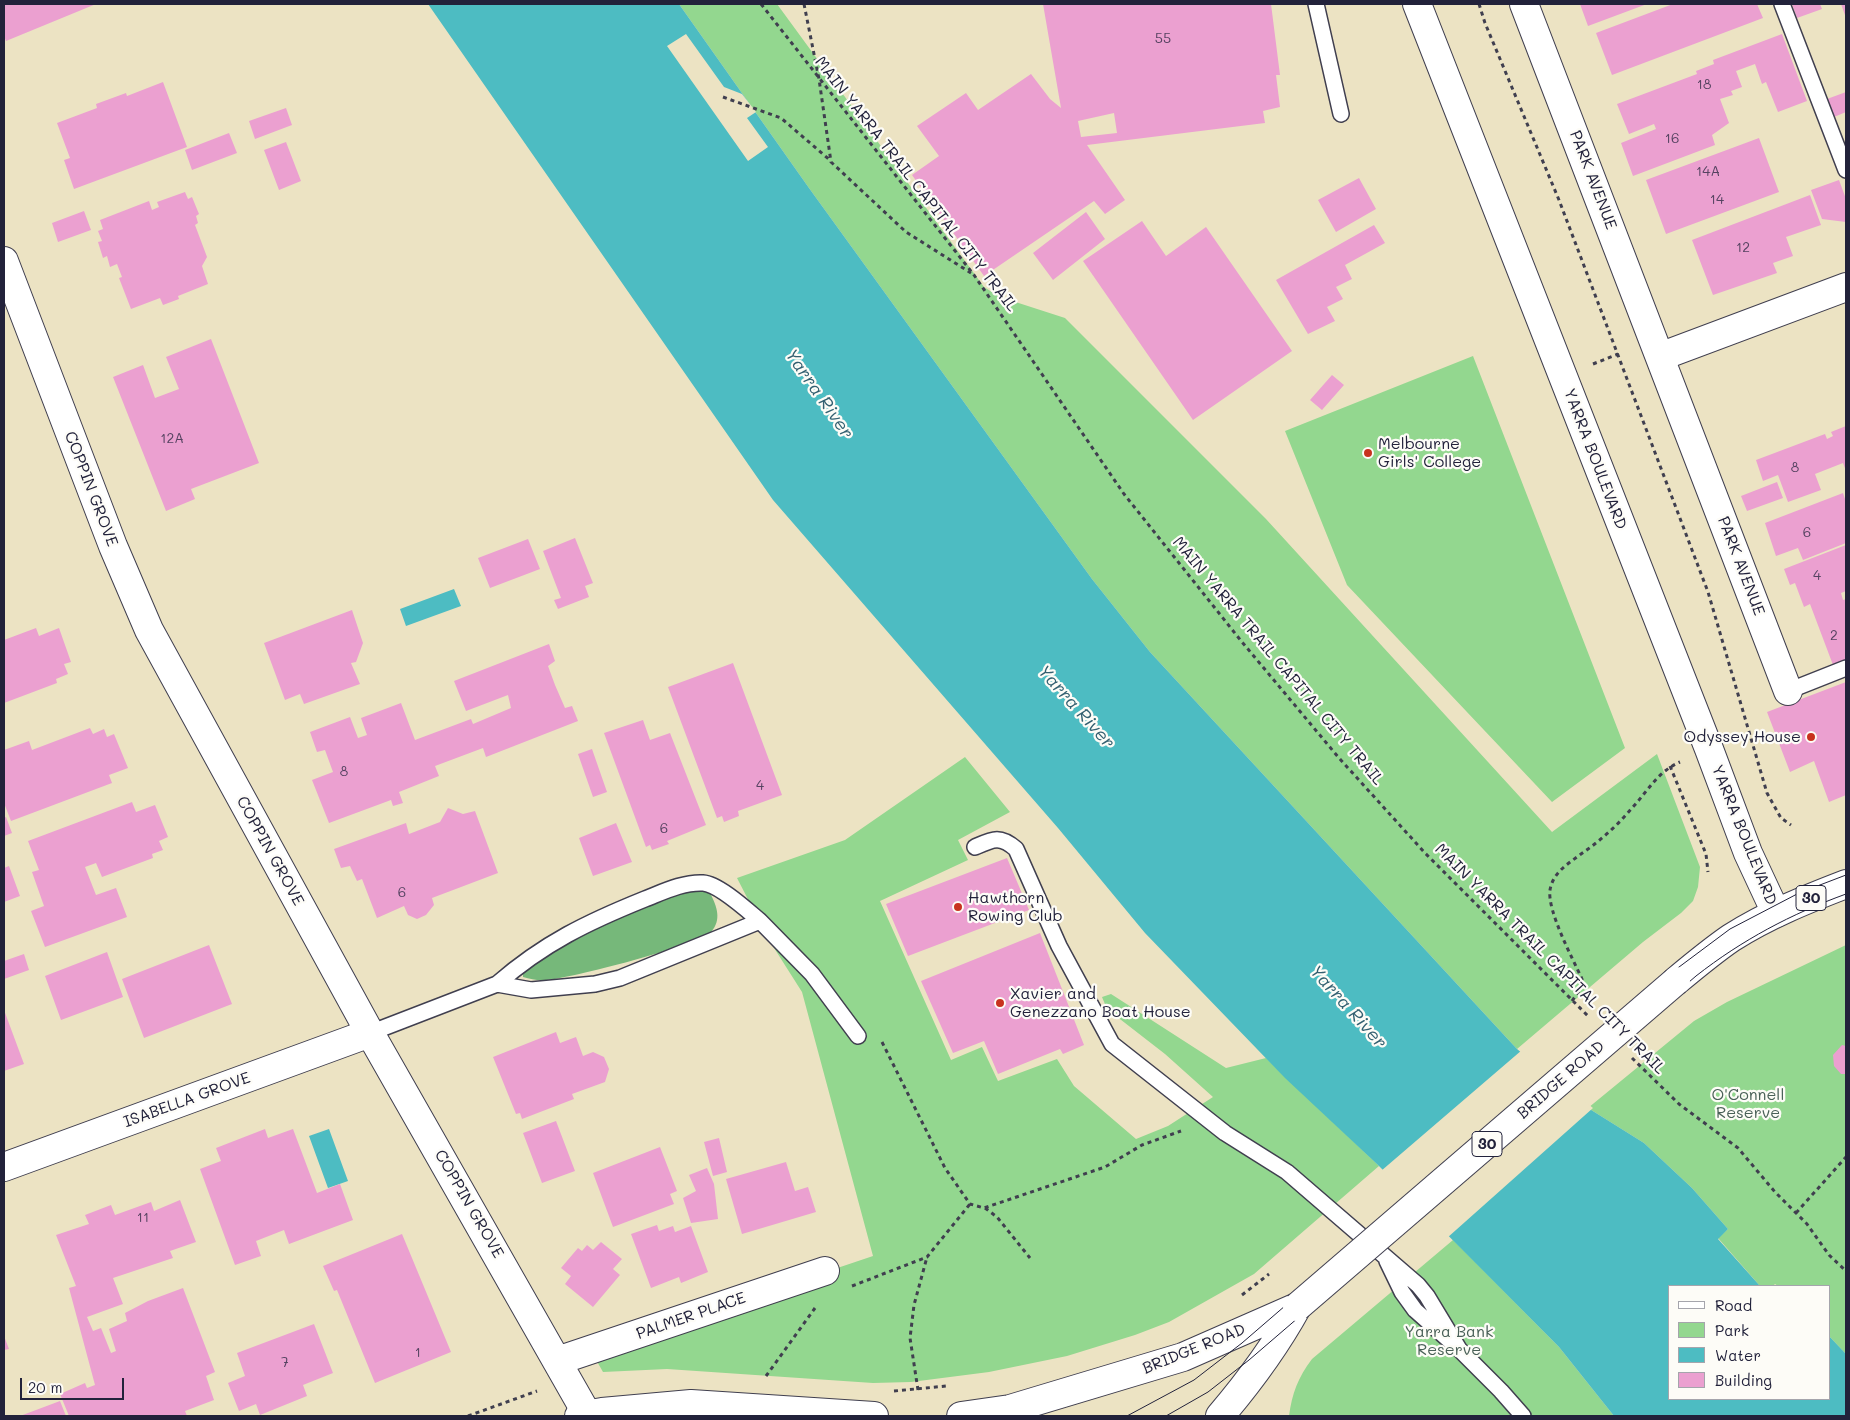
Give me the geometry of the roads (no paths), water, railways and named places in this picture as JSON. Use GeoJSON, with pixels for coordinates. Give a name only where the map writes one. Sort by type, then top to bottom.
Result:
{"type":"FeatureCollection","features":[{"type":"Feature","properties":{"kind":"street","name":"YARRA BOULEVARD"},"geometry":{"type":"LineString","coordinates":[[1417,4],[1748,853],[1776,913]]}},
{"type":"Feature","properties":{"kind":"street","name":"PARK AVENUE"},"geometry":{"type":"LineString","coordinates":[[1524,4],[1662,356],[1788,691]]}},
{"type":"Feature","properties":{"kind":"street","name":"COPPIN GROVE"},"geometry":{"type":"LineString","coordinates":[[4,262],[29,321],[110,537],[149,630],[370,1033],[585,1416]]}},
{"type":"Feature","properties":{"kind":"street"},"geometry":{"type":"LineString","coordinates":[[1662,356],[1846,287]]}},
{"type":"Feature","properties":{"kind":"street","name":"BRIDGE ROAD"},"geometry":{"type":"LineString","coordinates":[[1091,1386],[1183,1357],[1297,1307],[1676,981],[1731,938],[1776,913],[1846,884]]}},
{"type":"Feature","properties":{"kind":"street","name":"ISABELLA GROVE"},"geometry":{"type":"LineString","coordinates":[[4,1168],[370,1033]]}},
{"type":"Feature","properties":{"kind":"street","name":"PALMER PLACE"},"geometry":{"type":"LineString","coordinates":[[561,1371],[825,1271]]}},
{"type":"Feature","properties":{"kind":"street","name":"BRIDGE ROAD"},"geometry":{"type":"LineString","coordinates":[[1220,1416],[1248,1384],[1297,1307]]}},
{"type":"Feature","properties":{"kind":"street"},"geometry":{"type":"LineString","coordinates":[[1027,1416],[1091,1386]]}},
{"type":"Feature","properties":{"kind":"street","name":"30"},"geometry":{"type":"LineString","coordinates":[[962,1416],[1010,1409],[1091,1386]]}},
{"type":"Feature","properties":{"kind":"street"},"geometry":{"type":"LineString","coordinates":[[585,1416],[691,1404],[874,1416]]}},
{"type":"Feature","properties":{"kind":"lane"},"geometry":{"type":"LineString","coordinates":[[1316,4],[1341,114]]}},
{"type":"Feature","properties":{"kind":"lane"},"geometry":{"type":"LineString","coordinates":[[1782,4],[1846,170]]}},
{"type":"Feature","properties":{"kind":"lane"},"geometry":{"type":"LineString","coordinates":[[1788,691],[1846,668]]}},
{"type":"Feature","properties":{"kind":"lane"},"geometry":{"type":"LineString","coordinates":[[975,847],[991,840],[1005,840],[1016,848],[1059,946],[1112,1044],[1210,1121],[1295,1179],[1385,1258],[1402,1292],[1414,1310],[1459,1349],[1523,1416]]}},
{"type":"Feature","properties":{"kind":"lane"},"geometry":{"type":"LineString","coordinates":[[370,1033],[497,984],[558,939],[599,917],[677,886],[705,883],[735,899],[760,921],[812,974],[858,1036]]}},
{"type":"Feature","properties":{"kind":"lane"},"geometry":{"type":"LineString","coordinates":[[497,984],[531,990],[595,984],[620,978],[760,921]]}},
{"type":"Feature","properties":{"kind":"water","name":"Yarra River"},"geometry":{"type":"Polygon","coordinates":[[[428,4],[679,4],[809,188],[1092,579],[1150,652],[1517,1049],[1588,1108],[1644,1143],[1692,1188],[1728,1229],[1718,1239],[1759,1285],[1668,1285],[1668,1400],[1830,1400],[1830,1337],[1846,1354],[1846,1416],[1614,1416],[1559,1347],[1379,1166],[1285,1078],[1145,933],[1058,828],[773,500],[428,4]]]}},
{"type":"Feature","properties":{"kind":"water"},"geometry":{"type":"Polygon","coordinates":[[[454,589],[461,606],[406,626],[400,609],[454,589]]]}},
{"type":"Feature","properties":{"kind":"water"},"geometry":{"type":"Polygon","coordinates":[[[329,1129],[348,1181],[328,1188],[309,1136],[329,1129]]]}},
{"type":"Feature","properties":{"kind":"tram line"},"geometry":{"type":"LineString","coordinates":[[1127,1416],[1194,1380],[1242,1343],[1671,973],[1730,929],[1799,893],[1846,875]]}},
{"type":"Feature","properties":{"kind":"tram line"},"geometry":{"type":"LineString","coordinates":[[1166,1416],[1208,1392],[1249,1360],[1696,976],[1731,951],[1786,919],[1846,894]]}},
{"type":"Feature","properties":{"kind":"place","name":"Melbourne Girls' College"},"geometry":{"type":"Point","coordinates":[1368,453]}},
{"type":"Feature","properties":{"kind":"place","name":"Odyssey House"},"geometry":{"type":"Point","coordinates":[1811,737]}},
{"type":"Feature","properties":{"kind":"place","name":"Hawthorn Rowing Club"},"geometry":{"type":"Point","coordinates":[958,907]}},
{"type":"Feature","properties":{"kind":"place","name":"Xavier and Genezzano Boat House"},"geometry":{"type":"Point","coordinates":[1000,1003]}},
{"type":"Feature","properties":{"kind":"park label","name":"O'Connell Reserve"},"geometry":{"type":"Point","coordinates":[1748,1104]}},
{"type":"Feature","properties":{"kind":"park label","name":"Yarra Bank Reserve"},"geometry":{"type":"Point","coordinates":[1449,1341]}}]}
